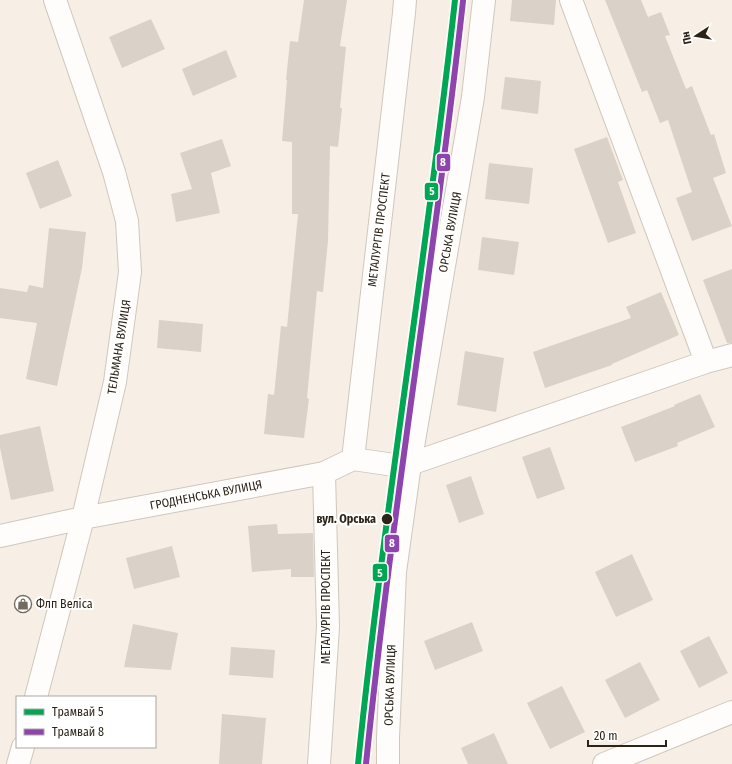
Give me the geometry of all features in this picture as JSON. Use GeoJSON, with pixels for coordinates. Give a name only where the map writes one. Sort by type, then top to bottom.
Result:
{"type":"FeatureCollection","features":[{"type":"Feature","properties":{"kind":"street","name":"ТЕЛЬМАНА ВУЛИЦЯ"},"geometry":{"type":"LineString","coordinates":[[36,696],[83,518],[115,382],[130,272],[127,221],[114,172],[56,0]]}},
{"type":"Feature","properties":{"kind":"street","name":"МЕТАЛУРГІВ ПРОСПЕКТ"},"geometry":{"type":"LineString","coordinates":[[353,459],[405,0]]}},
{"type":"Feature","properties":{"kind":"street","name":"ОРСЬКА ВУЛИЦЯ"},"geometry":{"type":"LineString","coordinates":[[388,764],[394,572],[410,464],[473,97],[484,0]]}},
{"type":"Feature","properties":{"kind":"street"},"geometry":{"type":"LineString","coordinates":[[571,0],[706,362]]}},
{"type":"Feature","properties":{"kind":"street"},"geometry":{"type":"LineString","coordinates":[[353,459],[394,465],[410,464],[706,362],[732,355]]}},
{"type":"Feature","properties":{"kind":"street","name":"ГРОДНЕНСЬКА ВУЛИЦЯ"},"geometry":{"type":"LineString","coordinates":[[0,536],[83,518],[324,473],[353,459]]}},
{"type":"Feature","properties":{"kind":"street","name":"МЕТАЛУРГІВ ПРОСПЕКТ"},"geometry":{"type":"LineString","coordinates":[[319,764],[328,627],[324,473]]}},
{"type":"Feature","properties":{"kind":"street"},"geometry":{"type":"LineString","coordinates":[[604,764],[732,712]]}},
{"type":"Feature","properties":{"kind":"street"},"geometry":{"type":"LineString","coordinates":[[18,764],[23,748]]}},
{"type":"Feature","properties":{"kind":"building"},"geometry":{"type":"Polygon","coordinates":[[[304,0],[347,0],[340,46],[346,47],[340,108],[342,108],[338,147],[330,146],[328,241],[323,292],[317,291],[307,398],[309,399],[304,438],[264,434],[268,394],[274,395],[281,326],[287,327],[298,214],[292,214],[292,142],[282,141],[290,41],[298,42],[304,0]]]}},
{"type":"Feature","properties":{"kind":"building"},"geometry":{"type":"Polygon","coordinates":[[[512,0],[556,0],[554,25],[510,21],[512,0]]]}},
{"type":"Feature","properties":{"kind":"building"},"geometry":{"type":"Polygon","coordinates":[[[605,0],[641,0],[648,17],[661,12],[670,35],[665,36],[686,89],[692,86],[711,135],[714,134],[726,173],[713,178],[732,226],[692,241],[676,198],[692,192],[668,120],[660,123],[647,90],[642,92],[605,0]]]}},
{"type":"Feature","properties":{"kind":"building"},"geometry":{"type":"Polygon","coordinates":[[[151,19],[165,49],[122,68],[109,37],[151,19]]]}},
{"type":"Feature","properties":{"kind":"building"},"geometry":{"type":"Polygon","coordinates":[[[226,50],[237,77],[193,96],[182,69],[226,50]]]}},
{"type":"Feature","properties":{"kind":"building"},"geometry":{"type":"Polygon","coordinates":[[[505,77],[541,81],[538,114],[501,109],[505,77]]]}},
{"type":"Feature","properties":{"kind":"building"},"geometry":{"type":"Polygon","coordinates":[[[607,137],[623,180],[618,182],[636,233],[608,243],[574,149],[607,137]]]}},
{"type":"Feature","properties":{"kind":"building"},"geometry":{"type":"Polygon","coordinates":[[[222,139],[231,166],[211,173],[220,213],[176,222],[171,194],[192,189],[180,153],[222,139]]]}},
{"type":"Feature","properties":{"kind":"building"},"geometry":{"type":"Polygon","coordinates":[[[58,160],[72,196],[40,209],[26,173],[58,160]]]}},
{"type":"Feature","properties":{"kind":"building"},"geometry":{"type":"Polygon","coordinates":[[[489,163],[533,168],[529,204],[485,199],[489,163]]]}},
{"type":"Feature","properties":{"kind":"building"},"geometry":{"type":"Polygon","coordinates":[[[49,228],[86,232],[82,268],[57,386],[26,379],[37,323],[0,318],[0,288],[27,292],[29,285],[43,288],[49,228]]]}},
{"type":"Feature","properties":{"kind":"building"},"geometry":{"type":"Polygon","coordinates":[[[482,237],[519,242],[514,275],[478,270],[482,237]]]}},
{"type":"Feature","properties":{"kind":"building"},"geometry":{"type":"Polygon","coordinates":[[[732,269],[732,343],[727,343],[703,280],[732,269]]]}},
{"type":"Feature","properties":{"kind":"building"},"geometry":{"type":"Polygon","coordinates":[[[661,292],[679,335],[612,365],[545,388],[533,352],[631,318],[626,307],[661,292]]]}},
{"type":"Feature","properties":{"kind":"building"},"geometry":{"type":"Polygon","coordinates":[[[159,320],[203,324],[201,352],[157,348],[159,320]]]}},
{"type":"Feature","properties":{"kind":"building"},"geometry":{"type":"Polygon","coordinates":[[[465,351],[504,358],[496,412],[457,405],[465,351]]]}},
{"type":"Feature","properties":{"kind":"building"},"geometry":{"type":"Polygon","coordinates":[[[700,394],[715,427],[677,443],[678,446],[635,462],[621,427],[675,406],[674,405],[700,394]]]}},
{"type":"Feature","properties":{"kind":"building"},"geometry":{"type":"Polygon","coordinates":[[[40,426],[54,491],[11,500],[0,448],[0,435],[40,426]]]}},
{"type":"Feature","properties":{"kind":"building"},"geometry":{"type":"Polygon","coordinates":[[[550,447],[565,489],[537,499],[522,457],[550,447]]]}},
{"type":"Feature","properties":{"kind":"building"},"geometry":{"type":"Polygon","coordinates":[[[471,476],[484,514],[459,523],[446,485],[471,476]]]}},
{"type":"Feature","properties":{"kind":"building"},"geometry":{"type":"Polygon","coordinates":[[[277,524],[278,534],[313,533],[314,577],[291,577],[291,569],[252,572],[248,526],[277,524]]]}},
{"type":"Feature","properties":{"kind":"building"},"geometry":{"type":"Polygon","coordinates":[[[172,546],[180,577],[134,589],[126,558],[172,546]]]}},
{"type":"Feature","properties":{"kind":"building"},"geometry":{"type":"Polygon","coordinates":[[[632,554],[653,600],[616,617],[595,572],[632,554]]]}},
{"type":"Feature","properties":{"kind":"building"},"geometry":{"type":"Polygon","coordinates":[[[472,622],[483,651],[435,670],[424,641],[472,622]]]}},
{"type":"Feature","properties":{"kind":"building"},"geometry":{"type":"Polygon","coordinates":[[[133,624],[178,633],[171,670],[124,667],[133,624]]]}},
{"type":"Feature","properties":{"kind":"building"},"geometry":{"type":"Polygon","coordinates":[[[709,636],[728,673],[699,688],[680,651],[709,636]]]}},
{"type":"Feature","properties":{"kind":"building"},"geometry":{"type":"Polygon","coordinates":[[[231,647],[275,650],[273,678],[229,675],[231,647]]]}},
{"type":"Feature","properties":{"kind":"building"},"geometry":{"type":"Polygon","coordinates":[[[640,662],[660,700],[625,718],[605,680],[640,662]]]}},
{"type":"Feature","properties":{"kind":"building"},"geometry":{"type":"Polygon","coordinates":[[[562,686],[585,732],[550,749],[527,703],[562,686]]]}},
{"type":"Feature","properties":{"kind":"building"},"geometry":{"type":"Polygon","coordinates":[[[222,714],[266,718],[262,764],[219,764],[222,714]]]}},
{"type":"Feature","properties":{"kind":"building"},"geometry":{"type":"Polygon","coordinates":[[[494,733],[508,764],[468,764],[461,748],[494,733]]]}},
{"type":"Feature","properties":{"kind":"tram line","name":"5"},"geometry":{"type":"LineString","coordinates":[[358,764],[380,573],[432,191],[455,0]]}},
{"type":"Feature","properties":{"kind":"tram line","name":"8"},"geometry":{"type":"LineString","coordinates":[[366,764],[388,573],[440,192],[463,1]]}},
{"type":"Feature","properties":{"kind":"place","name":"вул. Орська"},"geometry":{"type":"Point","coordinates":[387,519]}},
{"type":"Feature","properties":{"kind":"place","name":"Флп Веліса"},"geometry":{"type":"Point","coordinates":[23,604]}}]}
